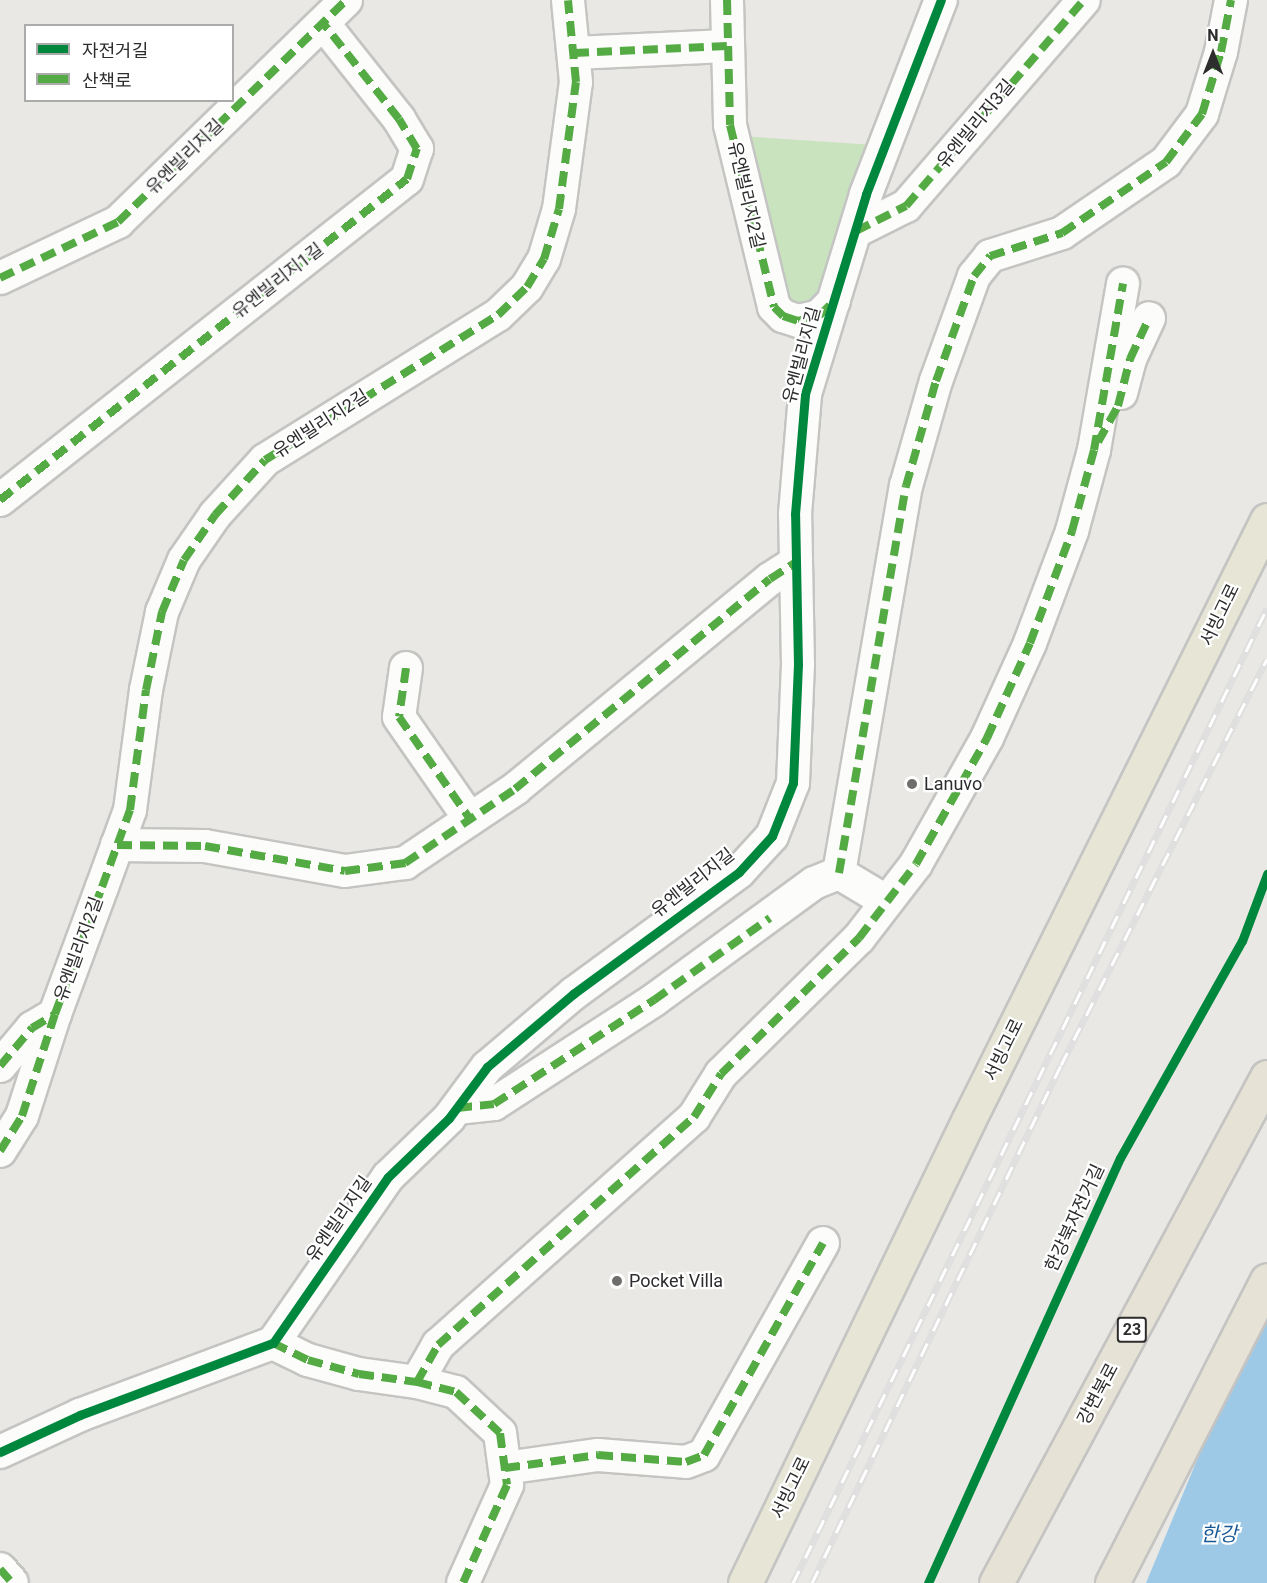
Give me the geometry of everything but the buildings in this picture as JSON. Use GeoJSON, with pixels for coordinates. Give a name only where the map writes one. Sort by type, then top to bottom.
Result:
{"type":"FeatureCollection","features":[{"type":"Feature","properties":{"kind":"highway","name":"강변북로"},"geometry":{"type":"LineString","coordinates":[[996,1583],[1267,1077]]}},
{"type":"Feature","properties":{"kind":"highway"},"geometry":{"type":"LineString","coordinates":[[1112,1583],[1267,1281]]}},
{"type":"Feature","properties":{"kind":"main road","name":"서빙고로"},"geometry":{"type":"LineString","coordinates":[[745,1583],[969,1119],[1267,520]]}},
{"type":"Feature","properties":{"kind":"main road","name":"서빙고로"},"geometry":{"type":"LineString","coordinates":[[756,1583],[1267,555]]}},
{"type":"Feature","properties":{"kind":"street","name":"유엔빌리지길"},"geometry":{"type":"LineString","coordinates":[[0,278],[118,222],[346,0]]}},
{"type":"Feature","properties":{"kind":"street","name":"유엔빌리지2길"},"geometry":{"type":"LineString","coordinates":[[0,1066],[32,1028],[55,1014],[130,810],[146,690],[162,612],[184,560],[215,515],[265,460],[498,315],[526,287],[544,259],[559,209],[576,82],[568,0]]}},
{"type":"Feature","properties":{"kind":"street","name":"유엔빌리지2길"},"geometry":{"type":"LineString","coordinates":[[727,0],[730,125],[774,307],[783,316],[798,321],[819,316],[834,301]]}},
{"type":"Feature","properties":{"kind":"street","name":"유엔빌리지길"},"geometry":{"type":"LineString","coordinates":[[273,1343],[388,1177],[457,1108],[487,1067],[573,994],[738,872],[772,836],[793,783],[798,665],[795,514],[805,394],[866,194],[941,0]]}},
{"type":"Feature","properties":{"kind":"street","name":"유엔빌리지3길"},"geometry":{"type":"LineString","coordinates":[[856,231],[906,206],[1084,0]]}},
{"type":"Feature","properties":{"kind":"street"},"geometry":{"type":"LineString","coordinates":[[839,873],[906,486],[936,381],[974,276],[990,256],[1062,233],[1166,162],[1202,114],[1221,52],[1231,0]]}},
{"type":"Feature","properties":{"kind":"street","name":"유엔빌리지1길"},"geometry":{"type":"LineString","coordinates":[[0,500],[407,179],[417,149],[399,119],[323,23]]}},
{"type":"Feature","properties":{"kind":"street"},"geometry":{"type":"LineString","coordinates":[[574,53],[727,46]]}},
{"type":"Feature","properties":{"kind":"street"},"geometry":{"type":"LineString","coordinates":[[417,1382],[438,1345],[694,1117],[721,1074],[859,938],[916,864],[987,738],[1030,643],[1072,531],[1094,450],[1123,283]]}},
{"type":"Feature","properties":{"kind":"street"},"geometry":{"type":"LineString","coordinates":[[1094,450],[1118,406],[1130,359],[1149,318]]}},
{"type":"Feature","properties":{"kind":"street"},"geometry":{"type":"LineString","coordinates":[[117,845],[205,846],[345,871],[405,863],[515,789],[770,579],[796,562]]}},
{"type":"Feature","properties":{"kind":"street"},"geometry":{"type":"LineString","coordinates":[[406,668],[399,717],[470,819]]}},
{"type":"Feature","properties":{"kind":"street"},"geometry":{"type":"LineString","coordinates":[[839,873],[886,900]]}},
{"type":"Feature","properties":{"kind":"street"},"geometry":{"type":"LineString","coordinates":[[457,1108],[494,1104],[654,1000],[770,918],[814,883],[839,873]]}},
{"type":"Feature","properties":{"kind":"street"},"geometry":{"type":"LineString","coordinates":[[0,1151],[22,1116],[55,1014]]}},
{"type":"Feature","properties":{"kind":"street"},"geometry":{"type":"LineString","coordinates":[[504,1468],[598,1455],[686,1462],[704,1455],[823,1243]]}},
{"type":"Feature","properties":{"kind":"street"},"geometry":{"type":"LineString","coordinates":[[0,1452],[80,1415],[273,1343],[308,1360],[358,1374],[417,1382],[456,1392],[500,1433],[507,1485],[463,1583]]}},
{"type":"Feature","properties":{"kind":"street"},"geometry":{"type":"LineString","coordinates":[[0,1569],[12,1583]]}},
{"type":"Feature","properties":{"kind":"green space"},"geometry":{"type":"Polygon","coordinates":[[[740,136],[874,145],[815,312],[787,306],[740,136]]]}},
{"type":"Feature","properties":{"kind":"water","name":"한강"},"geometry":{"type":"Polygon","coordinates":[[[1267,1309],[1267,1583],[1146,1583],[1229,1383],[1267,1309]]]}},
{"type":"Feature","properties":{"kind":"railway"},"geometry":{"type":"LineString","coordinates":[[793,1583],[1267,608]]}},
{"type":"Feature","properties":{"kind":"railway"},"geometry":{"type":"LineString","coordinates":[[812,1583],[1061,1065],[1267,659]]}},
{"type":"Feature","properties":{"kind":"marked path"},"geometry":{"type":"LineString","coordinates":[[0,278],[118,222],[346,0]]}},
{"type":"Feature","properties":{"kind":"marked path"},"geometry":{"type":"LineString","coordinates":[[0,1066],[32,1028],[55,1014],[102,887],[130,810],[146,690],[162,612],[184,560],[215,515],[265,460],[498,315],[527,287],[544,259],[559,209],[576,82],[568,0]]}},
{"type":"Feature","properties":{"kind":"marked path"},"geometry":{"type":"LineString","coordinates":[[727,0],[730,125],[774,307],[783,316],[798,321],[819,316],[830,305]]}},
{"type":"Feature","properties":{"kind":"marked path"},"geometry":{"type":"LineString","coordinates":[[856,231],[906,206],[1084,0]]}},
{"type":"Feature","properties":{"kind":"marked path"},"geometry":{"type":"LineString","coordinates":[[839,873],[906,486],[936,381],[974,276],[990,256],[1062,233],[1166,162],[1202,114],[1221,52],[1231,0]]}},
{"type":"Feature","properties":{"kind":"marked path"},"geometry":{"type":"LineString","coordinates":[[0,500],[407,179],[417,149],[399,119],[323,23]]}},
{"type":"Feature","properties":{"kind":"marked path"},"geometry":{"type":"LineString","coordinates":[[574,53],[727,46]]}},
{"type":"Feature","properties":{"kind":"marked path"},"geometry":{"type":"LineString","coordinates":[[417,1382],[438,1345],[694,1117],[721,1074],[859,938],[916,864],[987,738],[1030,643],[1072,531],[1094,450],[1123,283]]}},
{"type":"Feature","properties":{"kind":"marked path"},"geometry":{"type":"LineString","coordinates":[[1098,442],[1118,406],[1130,359],[1149,318]]}},
{"type":"Feature","properties":{"kind":"marked path"},"geometry":{"type":"LineString","coordinates":[[117,845],[205,846],[345,871],[405,863],[515,789],[770,579],[796,562]]}},
{"type":"Feature","properties":{"kind":"marked path"},"geometry":{"type":"LineString","coordinates":[[406,668],[399,717],[470,819]]}},
{"type":"Feature","properties":{"kind":"marked path"},"geometry":{"type":"LineString","coordinates":[[457,1108],[494,1104],[654,1000],[770,918]]}},
{"type":"Feature","properties":{"kind":"marked path"},"geometry":{"type":"LineString","coordinates":[[0,1151],[22,1116],[55,1014]]}},
{"type":"Feature","properties":{"kind":"marked path"},"geometry":{"type":"LineString","coordinates":[[505,1468],[598,1455],[686,1462],[704,1455],[823,1243]]}},
{"type":"Feature","properties":{"kind":"marked path"},"geometry":{"type":"LineString","coordinates":[[273,1343],[308,1360],[359,1374],[417,1382],[456,1392],[500,1433],[507,1485],[463,1583]]}},
{"type":"Feature","properties":{"kind":"marked path"},"geometry":{"type":"LineString","coordinates":[[0,1569],[12,1583]]}},
{"type":"Feature","properties":{"kind":"cycle path"},"geometry":{"type":"LineString","coordinates":[[0,1452],[80,1415],[273,1343],[388,1177],[449,1118],[487,1067],[573,994],[739,872],[772,836],[793,783],[798,665],[795,514],[805,394],[866,194],[941,0]]}},
{"type":"Feature","properties":{"kind":"cycle path","name":"한강북자전거길"},"geometry":{"type":"LineString","coordinates":[[928,1583],[1120,1158],[1242,941],[1267,874]]}},
{"type":"Feature","properties":{"kind":"place","name":"Lanuvo"},"geometry":{"type":"Point","coordinates":[912,784]}},
{"type":"Feature","properties":{"kind":"place","name":"Pocket Villa"},"geometry":{"type":"Point","coordinates":[617,1281]}}]}
